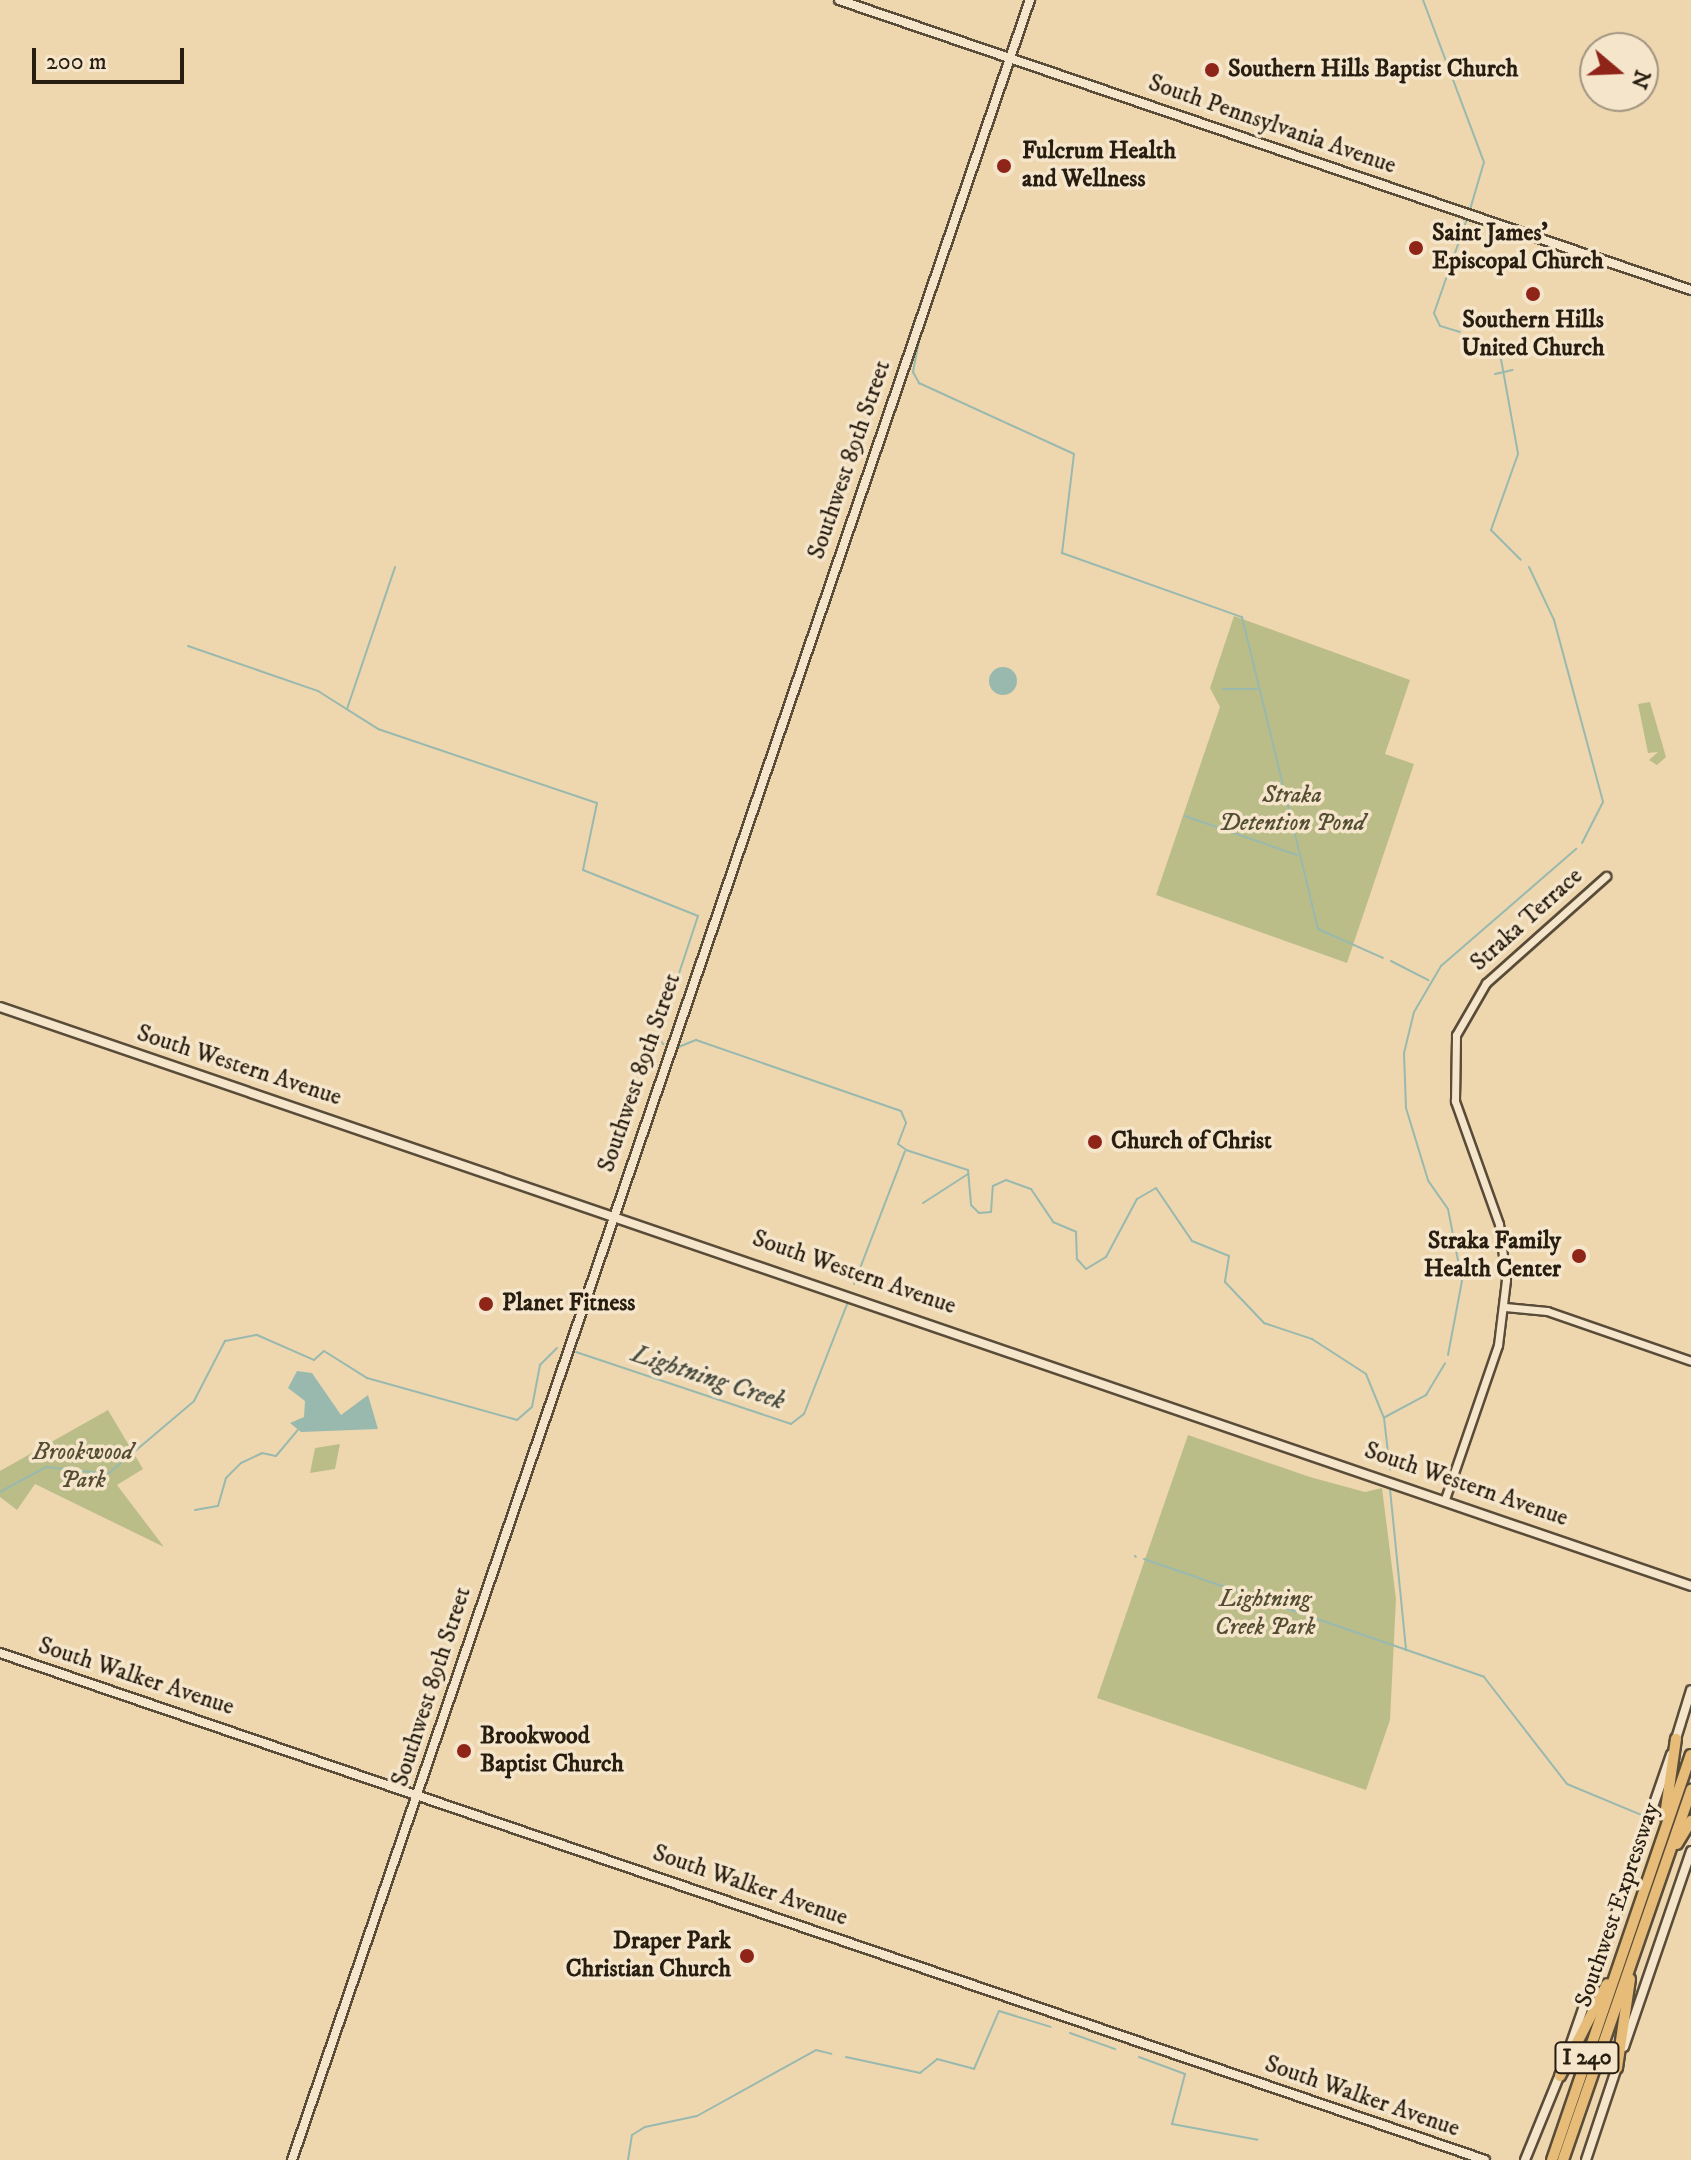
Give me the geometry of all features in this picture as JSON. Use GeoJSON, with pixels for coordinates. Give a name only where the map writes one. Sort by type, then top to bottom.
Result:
{"type":"FeatureCollection","features":[{"type":"Feature","properties":{"kind":"highway"},"geometry":{"type":"LineString","coordinates":[[1662,1838],[1676,1739]]}},
{"type":"Feature","properties":{"kind":"highway","name":"Southwest Expressway"},"geometry":{"type":"LineString","coordinates":[[1563,2160],[1662,1838],[1691,1755]]}},
{"type":"Feature","properties":{"kind":"highway","name":"Southwest Expressway"},"geometry":{"type":"LineString","coordinates":[[1552,2160],[1691,1790]]}},
{"type":"Feature","properties":{"kind":"highway"},"geometry":{"type":"LineString","coordinates":[[1667,1859],[1691,1821]]}},
{"type":"Feature","properties":{"kind":"highway"},"geometry":{"type":"LineString","coordinates":[[1560,2076],[1627,1958]]}},
{"type":"Feature","properties":{"kind":"highway"},"geometry":{"type":"LineString","coordinates":[[1617,2068],[1627,1958]]}},
{"type":"Feature","properties":{"kind":"main road","name":"South Pennsylvania Avenue"},"geometry":{"type":"LineString","coordinates":[[839,0],[1011,56],[1691,290]]}},
{"type":"Feature","properties":{"kind":"main road","name":"Southwest 89th Street"},"geometry":{"type":"LineString","coordinates":[[292,2160],[613,1212],[1030,0]]}},
{"type":"Feature","properties":{"kind":"main road","name":"South Western Avenue"},"geometry":{"type":"LineString","coordinates":[[0,1007],[613,1212],[1691,1586]]}},
{"type":"Feature","properties":{"kind":"main road","name":"South Walker Avenue"},"geometry":{"type":"LineString","coordinates":[[0,1653],[418,1792],[1485,2160]]}},
{"type":"Feature","properties":{"kind":"main road"},"geometry":{"type":"LineString","coordinates":[[1525,2160],[1560,2076],[1691,1690]]}},
{"type":"Feature","properties":{"kind":"main road"},"geometry":{"type":"LineString","coordinates":[[1586,2160],[1691,1851]]}},
{"type":"Feature","properties":{"kind":"main road"},"geometry":{"type":"LineString","coordinates":[[1531,2146],[1537,2160]]}},
{"type":"Feature","properties":{"kind":"street","name":"Straka Terrace"},"geometry":{"type":"LineString","coordinates":[[1445,1499],[1505,1307],[1499,1224],[1453,1094],[1456,1035],[1482,987],[1606,876]]}},
{"type":"Feature","properties":{"kind":"street"},"geometry":{"type":"LineString","coordinates":[[1505,1307],[1547,1311],[1691,1361]]}},
{"type":"Feature","properties":{"kind":"green space","name":"Straka Detention Pond"},"geometry":{"type":"Polygon","coordinates":[[[1234,616],[1410,680],[1385,754],[1414,764],[1347,963],[1156,895],[1220,707],[1210,688],[1234,616]]]}},
{"type":"Feature","properties":{"kind":"green space"},"geometry":{"type":"Polygon","coordinates":[[[1650,702],[1666,757],[1657,765],[1649,760],[1658,752],[1648,753],[1638,704],[1650,702]]]}},
{"type":"Feature","properties":{"kind":"green space","name":"Brookwood Park"},"geometry":{"type":"Polygon","coordinates":[[[108,1410],[143,1469],[117,1485],[164,1547],[35,1484],[17,1510],[0,1497],[0,1471],[108,1410]]]}},
{"type":"Feature","properties":{"kind":"green space","name":"Lightning Creek Park"},"geometry":{"type":"Polygon","coordinates":[[[1188,1435],[1310,1477],[1365,1492],[1382,1488],[1396,1599],[1390,1720],[1366,1790],[1097,1698],[1188,1435]]]}},
{"type":"Feature","properties":{"kind":"green space"},"geometry":{"type":"Polygon","coordinates":[[[340,1444],[335,1469],[310,1473],[315,1448],[340,1444]]]}},
{"type":"Feature","properties":{"kind":"water"},"geometry":{"type":"Polygon","coordinates":[[[1003,667],[1013,671],[1017,681],[1013,691],[1003,695],[993,691],[989,681],[993,671],[1003,667]]]}},
{"type":"Feature","properties":{"kind":"water"},"geometry":{"type":"Polygon","coordinates":[[[297,1371],[312,1373],[341,1415],[368,1395],[378,1429],[301,1432],[290,1423],[304,1417],[305,1401],[288,1388],[297,1371]]]}},
{"type":"Feature","properties":{"kind":"waterway"},"geometry":{"type":"LineString","coordinates":[[1423,0],[1484,162],[1469,213]]}},
{"type":"Feature","properties":{"kind":"waterway"},"geometry":{"type":"LineString","coordinates":[[1460,332],[1440,326],[1434,313],[1467,219]]}},
{"type":"Feature","properties":{"kind":"waterway"},"geometry":{"type":"LineString","coordinates":[[1472,336],[1499,348],[1518,454],[1491,530],[1521,560]]}},
{"type":"Feature","properties":{"kind":"waterway"},"geometry":{"type":"LineString","coordinates":[[919,341],[913,372],[919,383],[1074,454],[1062,553],[1242,617],[1318,929],[1383,958]]}},
{"type":"Feature","properties":{"kind":"waterway"},"geometry":{"type":"LineString","coordinates":[[1495,374],[1513,370]]}},
{"type":"Feature","properties":{"kind":"waterway"},"geometry":{"type":"LineString","coordinates":[[347,709],[395,567]]}},
{"type":"Feature","properties":{"kind":"waterway"},"geometry":{"type":"LineString","coordinates":[[1529,567],[1554,620],[1603,802],[1582,843]]}},
{"type":"Feature","properties":{"kind":"waterway"},"geometry":{"type":"LineString","coordinates":[[188,646],[318,691],[378,729],[597,803],[583,870],[698,916],[658,1037],[663,1044]]}},
{"type":"Feature","properties":{"kind":"waterway"},"geometry":{"type":"LineString","coordinates":[[1223,689],[1257,689]]}},
{"type":"Feature","properties":{"kind":"waterway"},"geometry":{"type":"LineString","coordinates":[[1185,816],[1297,855]]}},
{"type":"Feature","properties":{"kind":"waterway"},"geometry":{"type":"LineString","coordinates":[[1448,1355],[1462,1281],[1448,1209],[1428,1180],[1406,1108],[1404,1053],[1414,1012],[1441,966],[1576,849]]}},
{"type":"Feature","properties":{"kind":"waterway"},"geometry":{"type":"LineString","coordinates":[[1391,961],[1428,980]]}},
{"type":"Feature","properties":{"kind":"waterway"},"geometry":{"type":"LineString","coordinates":[[676,1048],[696,1040],[901,1111],[906,1123],[898,1144],[905,1149]]}},
{"type":"Feature","properties":{"kind":"waterway","name":"Lightning Creek"},"geometry":{"type":"LineString","coordinates":[[906,1150],[968,1170],[971,1205],[979,1213],[991,1212],[993,1186],[1006,1180],[1031,1189],[1053,1222],[1076,1232],[1077,1259],[1086,1269],[1106,1257],[1137,1199],[1156,1188],[1192,1241],[1229,1256],[1225,1282],[1264,1323],[1312,1339],[1366,1374],[1384,1418],[1390,1470]]}},
{"type":"Feature","properties":{"kind":"waterway","name":"Lightning Creek"},"geometry":{"type":"LineString","coordinates":[[854,1284],[905,1151]]}},
{"type":"Feature","properties":{"kind":"waterway"},"geometry":{"type":"LineString","coordinates":[[923,1203],[968,1174]]}},
{"type":"Feature","properties":{"kind":"waterway","name":"Lightning Creek"},"geometry":{"type":"LineString","coordinates":[[576,1352],[791,1424],[804,1414],[848,1302]]}},
{"type":"Feature","properties":{"kind":"waterway","name":"Lightning Creek"},"geometry":{"type":"LineString","coordinates":[[0,1492],[46,1467],[108,1474],[194,1401],[225,1341],[257,1335],[314,1360],[324,1351],[367,1378],[517,1420],[532,1407],[540,1365],[557,1348]]}},
{"type":"Feature","properties":{"kind":"waterway"},"geometry":{"type":"LineString","coordinates":[[1385,1417],[1426,1395],[1445,1363]]}},
{"type":"Feature","properties":{"kind":"waterway"},"geometry":{"type":"LineString","coordinates":[[195,1510],[218,1506],[226,1478],[241,1463],[262,1453],[276,1456],[298,1430]]}},
{"type":"Feature","properties":{"kind":"waterway","name":"Lightning Creek"},"geometry":{"type":"LineString","coordinates":[[1390,1489],[1406,1650]]}},
{"type":"Feature","properties":{"kind":"waterway","name":"Lightning Creek"},"geometry":{"type":"LineString","coordinates":[[1144,1559],[1484,1677],[1567,1784],[1644,1816]]}},
{"type":"Feature","properties":{"kind":"waterway"},"geometry":{"type":"LineString","coordinates":[[846,2057],[920,2073],[937,2059],[974,2069],[999,2011],[1051,2027]]}},
{"type":"Feature","properties":{"kind":"waterway"},"geometry":{"type":"LineString","coordinates":[[1070,2033],[1115,2049]]}},
{"type":"Feature","properties":{"kind":"waterway"},"geometry":{"type":"LineString","coordinates":[[628,2160],[632,2135],[645,2127],[697,2116],[816,2050],[832,2054]]}},
{"type":"Feature","properties":{"kind":"waterway"},"geometry":{"type":"LineString","coordinates":[[1139,2057],[1185,2074],[1172,2124],[1258,2140]]}},
{"type":"Feature","properties":{"kind":"place","name":"Southern Hills Baptist Church"},"geometry":{"type":"Point","coordinates":[1212,70]}},
{"type":"Feature","properties":{"kind":"place","name":"Fulcrum Health and Wellness"},"geometry":{"type":"Point","coordinates":[1004,166]}},
{"type":"Feature","properties":{"kind":"place","name":"Saint James' Episcopal Church"},"geometry":{"type":"Point","coordinates":[1416,248]}},
{"type":"Feature","properties":{"kind":"place","name":"Southern Hills United Church"},"geometry":{"type":"Point","coordinates":[1533,294]}},
{"type":"Feature","properties":{"kind":"place","name":"Church of Christ"},"geometry":{"type":"Point","coordinates":[1095,1142]}},
{"type":"Feature","properties":{"kind":"place","name":"Straka Family Health Center"},"geometry":{"type":"Point","coordinates":[1579,1256]}},
{"type":"Feature","properties":{"kind":"place","name":"Planet Fitness"},"geometry":{"type":"Point","coordinates":[486,1304]}},
{"type":"Feature","properties":{"kind":"place","name":"Brookwood Baptist Church"},"geometry":{"type":"Point","coordinates":[464,1751]}},
{"type":"Feature","properties":{"kind":"place","name":"Draper Park Christian Church"},"geometry":{"type":"Point","coordinates":[747,1956]}}]}
